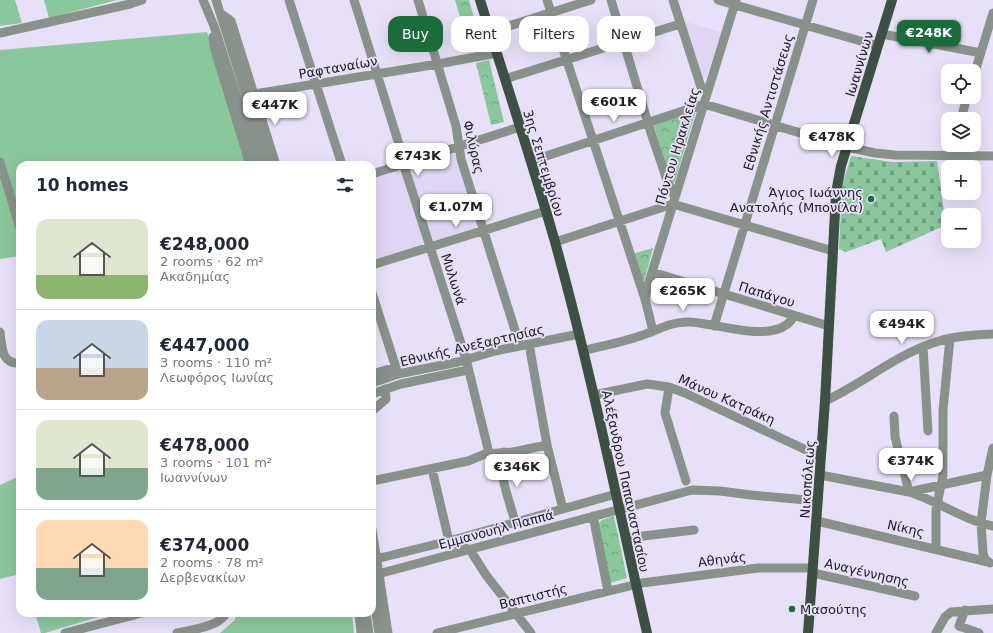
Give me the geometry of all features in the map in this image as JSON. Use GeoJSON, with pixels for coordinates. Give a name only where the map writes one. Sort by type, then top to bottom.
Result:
{"type":"FeatureCollection","features":[{"type":"Feature","properties":{"kind":"main road","name":"3ης Σεπτεμβρίου"},"geometry":{"type":"LineString","coordinates":[[480,0],[485,16]]}},
{"type":"Feature","properties":{"kind":"main road","name":"Ιωαννίνων"},"geometry":{"type":"LineString","coordinates":[[829,326],[836,193],[841,166],[892,0]]}},
{"type":"Feature","properties":{"kind":"main road","name":"3ης Σεπτεμβρίου"},"geometry":{"type":"LineString","coordinates":[[497,53],[555,242],[579,334]]}},
{"type":"Feature","properties":{"kind":"main road","name":"Νικοπόλεως"},"geometry":{"type":"LineString","coordinates":[[808,633],[817,520],[829,326]]}},
{"type":"Feature","properties":{"kind":"main road","name":"Αλέξανδρου Παπαναστασίου"},"geometry":{"type":"LineString","coordinates":[[579,334],[647,633]]}},
{"type":"Feature","properties":{"kind":"street"},"geometry":{"type":"LineString","coordinates":[[0,33],[107,10],[142,0]]}},
{"type":"Feature","properties":{"kind":"street"},"geometry":{"type":"LineString","coordinates":[[203,0],[214,26],[257,161]]}},
{"type":"Feature","properties":{"kind":"street"},"geometry":{"type":"LineString","coordinates":[[216,0],[267,161]]}},
{"type":"Feature","properties":{"kind":"street"},"geometry":{"type":"LineString","coordinates":[[289,0],[341,161]]}},
{"type":"Feature","properties":{"kind":"street","name":"Μυλωνά"},"geometry":{"type":"LineString","coordinates":[[355,0],[404,164],[466,359],[488,453]]}},
{"type":"Feature","properties":{"kind":"street","name":"Φιλύρας"},"geometry":{"type":"LineString","coordinates":[[418,0],[456,126],[461,159],[484,231],[524,345],[563,509]]}},
{"type":"Feature","properties":{"kind":"street"},"geometry":{"type":"LineString","coordinates":[[547,0],[645,299],[652,331]]}},
{"type":"Feature","properties":{"kind":"street"},"geometry":{"type":"LineString","coordinates":[[511,25],[591,0]]}},
{"type":"Feature","properties":{"kind":"street"},"geometry":{"type":"LineString","coordinates":[[611,0],[616,16]]}},
{"type":"Feature","properties":{"kind":"street"},"geometry":{"type":"LineString","coordinates":[[673,0],[701,87],[707,94]]}},
{"type":"Feature","properties":{"kind":"street"},"geometry":{"type":"LineString","coordinates":[[718,0],[735,2],[805,25],[878,46]]}},
{"type":"Feature","properties":{"kind":"street","name":"Εθνικής Αντιστάσεως"},"geometry":{"type":"LineString","coordinates":[[714,326],[813,0]]}},
{"type":"Feature","properties":{"kind":"street","name":"Πόντου Ηρακλείας"},"geometry":{"type":"LineString","coordinates":[[645,299],[646,291],[735,2]]}},
{"type":"Feature","properties":{"kind":"street"},"geometry":{"type":"LineString","coordinates":[[220,13],[231,21],[275,161]]}},
{"type":"Feature","properties":{"kind":"street"},"geometry":{"type":"LineString","coordinates":[[978,64],[981,53],[989,41],[993,13]]}},
{"type":"Feature","properties":{"kind":"street"},"geometry":{"type":"LineString","coordinates":[[655,32],[680,24]]}},
{"type":"Feature","properties":{"kind":"street"},"geometry":{"type":"LineString","coordinates":[[214,26],[212,35],[215,50],[249,161]]}},
{"type":"Feature","properties":{"kind":"street"},"geometry":{"type":"LineString","coordinates":[[882,34],[981,53]]}},
{"type":"Feature","properties":{"kind":"street"},"geometry":{"type":"LineString","coordinates":[[505,79],[597,50]]}},
{"type":"Feature","properties":{"kind":"street"},"geometry":{"type":"LineString","coordinates":[[627,52],[648,122],[674,200]]}},
{"type":"Feature","properties":{"kind":"street","name":"Ραφταναίων"},"geometry":{"type":"LineString","coordinates":[[254,94],[497,53]]}},
{"type":"Feature","properties":{"kind":"street"},"geometry":{"type":"LineString","coordinates":[[531,161],[704,104],[847,147],[889,155],[993,156]]}},
{"type":"Feature","properties":{"kind":"street"},"geometry":{"type":"LineString","coordinates":[[376,173],[520,127]]}},
{"type":"Feature","properties":{"kind":"street"},"geometry":{"type":"LineString","coordinates":[[0,162],[16,215]]}},
{"type":"Feature","properties":{"kind":"street"},"geometry":{"type":"LineString","coordinates":[[555,242],[619,221],[674,200],[744,225],[833,251]]}},
{"type":"Feature","properties":{"kind":"street"},"geometry":{"type":"LineString","coordinates":[[376,261],[430,248],[546,212]]}},
{"type":"Feature","properties":{"kind":"street","name":"Παπάγου"},"geometry":{"type":"LineString","coordinates":[[652,272],[829,326]]}},
{"type":"Feature","properties":{"kind":"street"},"geometry":{"type":"LineString","coordinates":[[376,305],[397,370],[376,373]]}},
{"type":"Feature","properties":{"kind":"street"},"geometry":{"type":"LineString","coordinates":[[583,351],[630,340],[672,324],[684,322],[741,330],[767,331],[784,326],[790,322],[794,316]]}},
{"type":"Feature","properties":{"kind":"street"},"geometry":{"type":"LineString","coordinates":[[0,332],[4,356],[11,362],[16,362]]}},
{"type":"Feature","properties":{"kind":"street","name":"Εθνικής Ανεξαρτησίας"},"geometry":{"type":"LineString","coordinates":[[376,381],[397,370],[466,359],[495,351],[579,334]]}},
{"type":"Feature","properties":{"kind":"street"},"geometry":{"type":"LineString","coordinates":[[825,401],[923,347],[950,338],[993,334]]}},
{"type":"Feature","properties":{"kind":"street"},"geometry":{"type":"LineString","coordinates":[[936,548],[937,504],[943,475],[944,404],[950,338]]}},
{"type":"Feature","properties":{"kind":"street"},"geometry":{"type":"LineString","coordinates":[[923,347],[928,431]]}},
{"type":"Feature","properties":{"kind":"street","name":"Εθνικής Ανεξαρτησίας"},"geometry":{"type":"LineString","coordinates":[[376,392],[401,384],[468,370]]}},
{"type":"Feature","properties":{"kind":"street","name":"Μάνου Κατράκη"},"geometry":{"type":"LineString","coordinates":[[594,395],[647,384],[669,387],[685,393],[821,457]]}},
{"type":"Feature","properties":{"kind":"street"},"geometry":{"type":"LineString","coordinates":[[669,387],[665,413],[686,481]]}},
{"type":"Feature","properties":{"kind":"street"},"geometry":{"type":"LineString","coordinates":[[376,408],[386,399],[385,389]]}},
{"type":"Feature","properties":{"kind":"street"},"geometry":{"type":"LineString","coordinates":[[894,416],[895,437],[909,492]]}},
{"type":"Feature","properties":{"kind":"street"},"geometry":{"type":"LineString","coordinates":[[376,480],[468,461],[488,453],[517,452],[547,445]]}},
{"type":"Feature","properties":{"kind":"street"},"geometry":{"type":"LineString","coordinates":[[991,563],[985,559],[983,553],[982,523],[986,475],[993,448]]}},
{"type":"Feature","properties":{"kind":"street"},"geometry":{"type":"LineString","coordinates":[[504,452],[501,468],[515,522]]}},
{"type":"Feature","properties":{"kind":"street"},"geometry":{"type":"LineString","coordinates":[[432,469],[449,541],[470,550],[531,633]]}},
{"type":"Feature","properties":{"kind":"street"},"geometry":{"type":"LineString","coordinates":[[820,475],[909,492],[960,515],[993,526]]}},
{"type":"Feature","properties":{"kind":"street"},"geometry":{"type":"LineString","coordinates":[[909,492],[986,475]]}},
{"type":"Feature","properties":{"kind":"street","name":"Εμμανουήλ Παππά"},"geometry":{"type":"LineString","coordinates":[[378,574],[692,490],[700,489],[818,502]]}},
{"type":"Feature","properties":{"kind":"street","name":"Εμμανουήλ Παππά"},"geometry":{"type":"LineString","coordinates":[[376,559],[449,541],[616,494]]}},
{"type":"Feature","properties":{"kind":"street"},"geometry":{"type":"LineString","coordinates":[[594,516],[608,591]]}},
{"type":"Feature","properties":{"kind":"street","name":"Νίκης"},"geometry":{"type":"LineString","coordinates":[[817,520],[936,548],[991,563]]}},
{"type":"Feature","properties":{"kind":"street"},"geometry":{"type":"LineString","coordinates":[[626,538],[694,530]]}},
{"type":"Feature","properties":{"kind":"street"},"geometry":{"type":"LineString","coordinates":[[376,559],[388,633]]}},
{"type":"Feature","properties":{"kind":"street","name":"Αθηνάς"},"geometry":{"type":"LineString","coordinates":[[636,584],[758,568],[813,571]]}},
{"type":"Feature","properties":{"kind":"street","name":"Αναγέννησης"},"geometry":{"type":"LineString","coordinates":[[813,571],[915,596]]}},
{"type":"Feature","properties":{"kind":"street","name":"Βαπτιστής"},"geometry":{"type":"LineString","coordinates":[[437,633],[636,584]]}},
{"type":"Feature","properties":{"kind":"street"},"geometry":{"type":"LineString","coordinates":[[936,633],[948,614],[965,610],[993,608]]}},
{"type":"Feature","properties":{"kind":"street"},"geometry":{"type":"LineString","coordinates":[[965,610],[959,626],[980,633]]}},
{"type":"Feature","properties":{"kind":"street"},"geometry":{"type":"LineString","coordinates":[[376,613],[379,633]]}},
{"type":"Feature","properties":{"kind":"street"},"geometry":{"type":"LineString","coordinates":[[65,633],[124,617]]}},
{"type":"Feature","properties":{"kind":"street"},"geometry":{"type":"LineString","coordinates":[[177,633],[213,624],[221,620],[223,617]]}},
{"type":"Feature","properties":{"kind":"street"},"geometry":{"type":"LineString","coordinates":[[359,617],[361,633]]}},
{"type":"Feature","properties":{"kind":"street"},"geometry":{"type":"LineString","coordinates":[[367,617],[369,633]]}},
{"type":"Feature","properties":{"kind":"shaded area"},"geometry":{"type":"Polygon","coordinates":[[[683,21],[721,32],[706,78],[703,78],[683,21]]]}},
{"type":"Feature","properties":{"kind":"shaded area"},"geometry":{"type":"Polygon","coordinates":[[[455,153],[478,227],[433,241],[409,167],[455,153]]]}},
{"type":"Feature","properties":{"kind":"shaded area"},"geometry":{"type":"Polygon","coordinates":[[[401,170],[424,244],[377,258],[376,178],[401,170]]]}},
{"type":"Feature","properties":{"kind":"green space"},"geometry":{"type":"Polygon","coordinates":[[[0,0],[15,0],[22,23],[0,26],[0,0]]]}},
{"type":"Feature","properties":{"kind":"green space"},"geometry":{"type":"Polygon","coordinates":[[[44,0],[117,0],[49,18],[44,0]]]}},
{"type":"Feature","properties":{"kind":"green space"},"geometry":{"type":"Polygon","coordinates":[[[455,0],[469,0],[473,16],[460,16],[455,0]]]}},
{"type":"Feature","properties":{"kind":"green space"},"geometry":{"type":"Polygon","coordinates":[[[207,32],[247,161],[16,161],[16,257],[0,259],[0,50],[207,32]]]}},
{"type":"Feature","properties":{"kind":"green space"},"geometry":{"type":"Polygon","coordinates":[[[489,60],[504,122],[491,125],[476,63],[489,60]]]}},
{"type":"Feature","properties":{"kind":"green space"},"geometry":{"type":"Polygon","coordinates":[[[696,110],[675,181],[672,184],[653,123],[696,110]]]}},
{"type":"Feature","properties":{"kind":"green space"},"geometry":{"type":"Polygon","coordinates":[[[851,156],[893,162],[937,161],[941,200],[942,200],[944,208],[941,208],[941,227],[886,252],[881,239],[846,252],[839,249],[842,186],[851,156]]]}},
{"type":"Feature","properties":{"kind":"green space"},"geometry":{"type":"Polygon","coordinates":[[[653,248],[644,282],[632,254],[653,248]]]}},
{"type":"Feature","properties":{"kind":"green space"},"geometry":{"type":"Polygon","coordinates":[[[16,477],[16,575],[0,579],[0,485],[16,477]]]}},
{"type":"Feature","properties":{"kind":"green space"},"geometry":{"type":"Polygon","coordinates":[[[614,516],[627,578],[610,583],[598,524],[602,520],[614,516]]]}},
{"type":"Feature","properties":{"kind":"green space"},"geometry":{"type":"Polygon","coordinates":[[[36,617],[98,617],[45,633],[41,633],[36,617]]]}},
{"type":"Feature","properties":{"kind":"green space"},"geometry":{"type":"Polygon","coordinates":[[[235,617],[352,617],[354,633],[220,633],[235,620],[235,617]]]}},
{"type":"Feature","properties":{"kind":"place","name":"Άγιος Ιωάννης Ανατολής (Μπονίλα)"},"geometry":{"type":"Point","coordinates":[871,199]}},
{"type":"Feature","properties":{"kind":"place","name":"Μασούτης"},"geometry":{"type":"Point","coordinates":[792,609]}}]}
